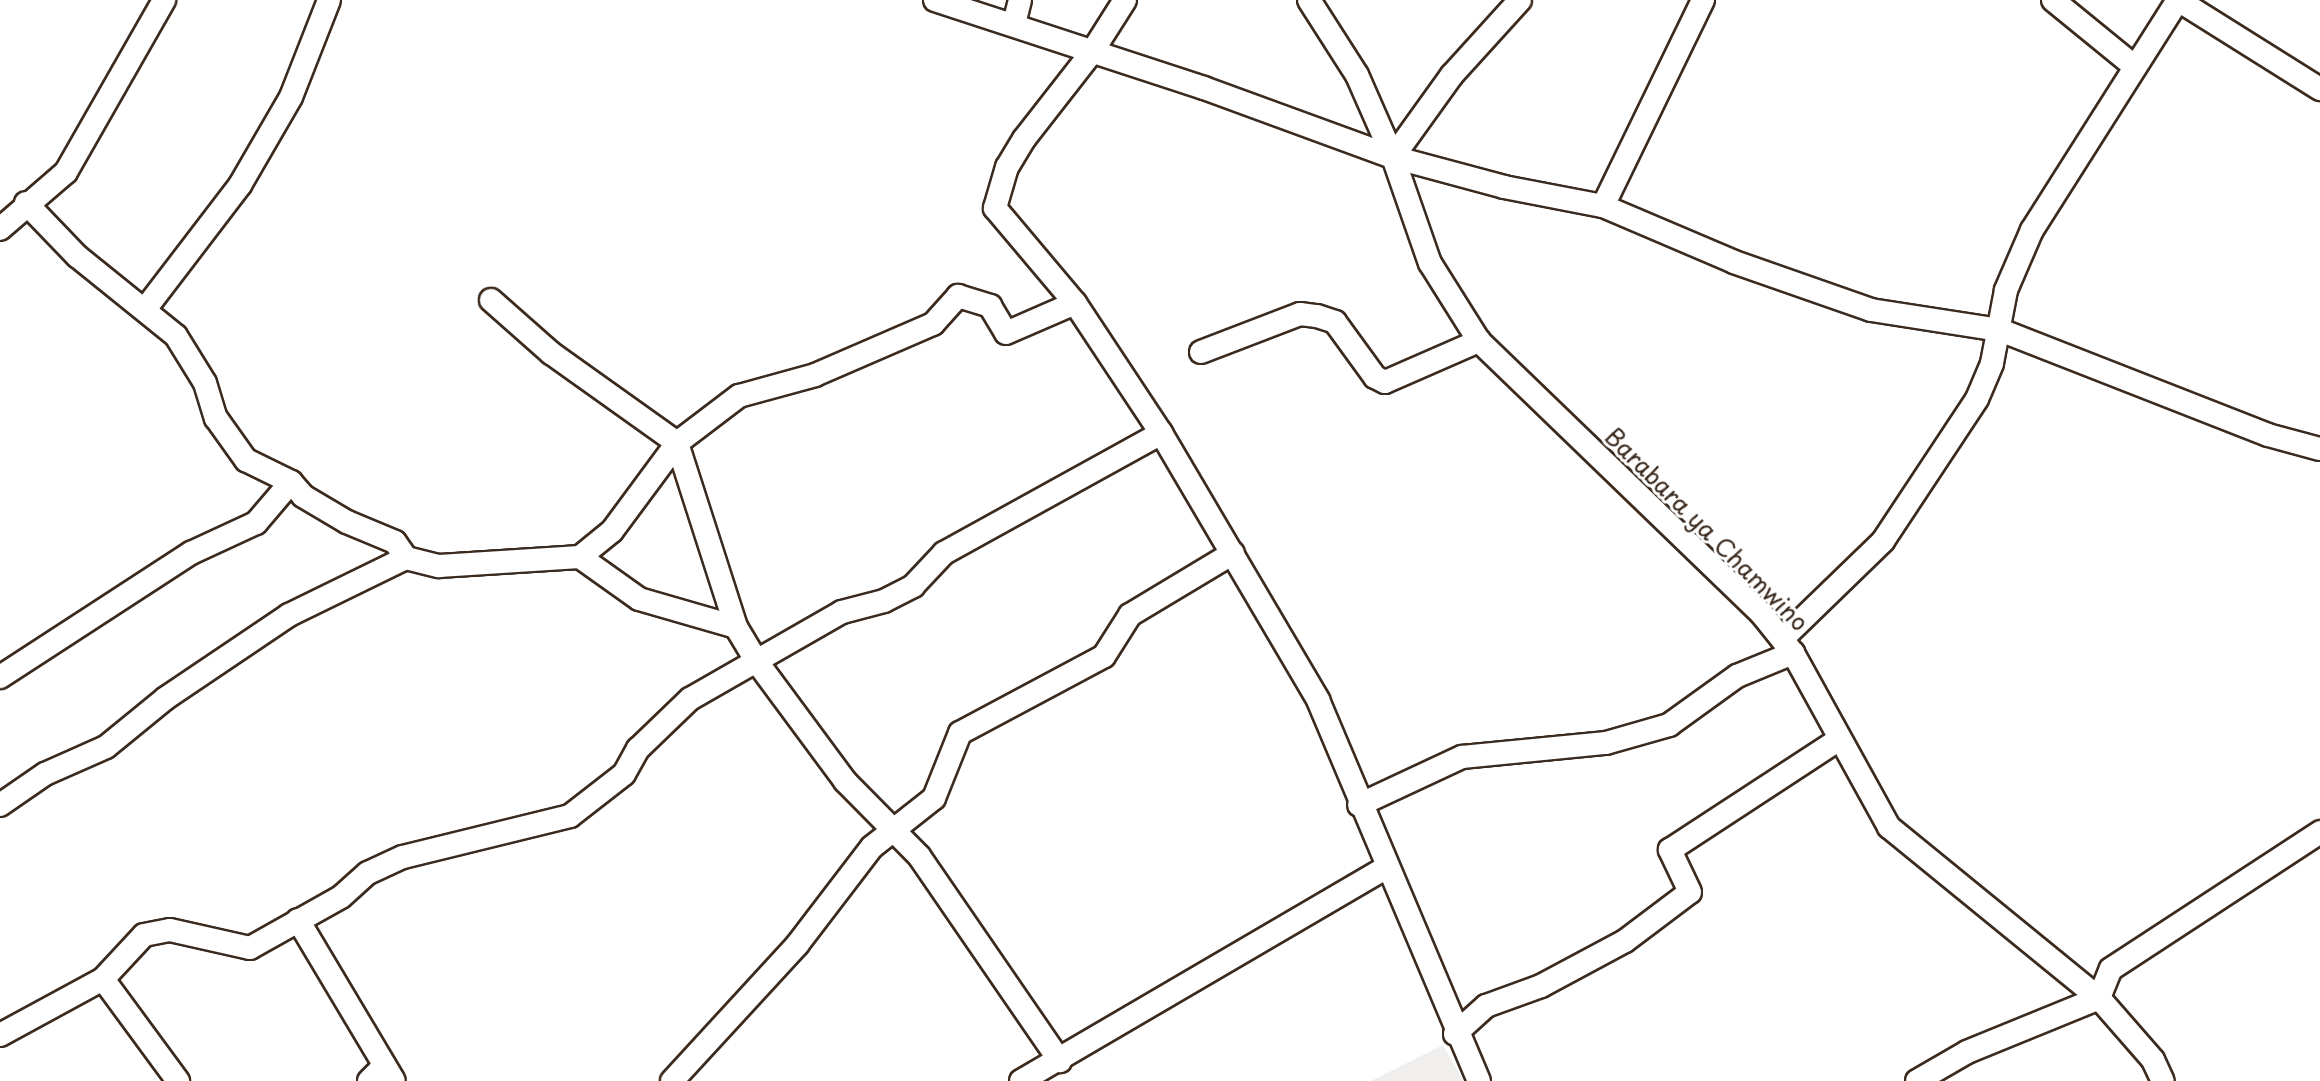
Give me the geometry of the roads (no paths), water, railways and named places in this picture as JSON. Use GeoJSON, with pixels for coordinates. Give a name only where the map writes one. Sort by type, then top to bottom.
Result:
{"type":"FeatureCollection","features":[{"type":"Feature","properties":{"kind":"street"},"geometry":{"type":"LineString","coordinates":[[0,229],[26,203],[66,172],[164,0]]}},
{"type":"Feature","properties":{"kind":"street"},"geometry":{"type":"LineString","coordinates":[[146,308],[240,185],[291,97],[329,0]]}},
{"type":"Feature","properties":{"kind":"street"},"geometry":{"type":"LineString","coordinates":[[935,0],[1014,24],[1393,157],[1504,187],[1603,206],[1734,262],[1871,310],[2000,330],[2268,435],[2320,449]]}},
{"type":"Feature","properties":{"kind":"street"},"geometry":{"type":"LineString","coordinates":[[1014,24],[1020,0]]}},
{"type":"Feature","properties":{"kind":"street"},"geometry":{"type":"LineString","coordinates":[[1125,0],[1092,52],[1024,139],[995,199],[999,219],[1075,303],[1161,433],[1318,700],[1455,1034],[1479,1081]]}},
{"type":"Feature","properties":{"kind":"street","name":"Barabara ya Chamwino"},"geometry":{"type":"LineString","coordinates":[[1309,0],[1357,75],[1393,157],[1430,263],[1479,341],[1761,613],[1788,646],[1889,827],[2099,998],[2153,1060],[2163,1081]]}},
{"type":"Feature","properties":{"kind":"street"},"geometry":{"type":"LineString","coordinates":[[1393,157],[1452,75],[1520,0]]}},
{"type":"Feature","properties":{"kind":"street"},"geometry":{"type":"LineString","coordinates":[[1603,206],[1703,0]]}},
{"type":"Feature","properties":{"kind":"street"},"geometry":{"type":"LineString","coordinates":[[2053,0],[2134,66]]}},
{"type":"Feature","properties":{"kind":"street"},"geometry":{"type":"LineString","coordinates":[[1359,805],[1462,757],[1606,743],[1669,725],[1737,676],[1788,646],[1883,541],[1977,399],[2000,330],[2006,290],[2032,230],[2178,0],[2320,89]]}},
{"type":"Feature","properties":{"kind":"street"},"geometry":{"type":"LineString","coordinates":[[26,203],[77,256],[146,308],[176,336],[205,383],[216,418],[246,460],[291,482],[303,496],[395,542],[406,558]]}},
{"type":"Feature","properties":{"kind":"street"},"geometry":{"type":"LineString","coordinates":[[0,805],[45,774],[106,747],[166,698],[289,615],[406,558],[439,566],[580,557],[612,531],[677,443],[739,396],[815,375],[933,324],[958,296],[990,306],[1006,333],[1075,303]]}},
{"type":"Feature","properties":{"kind":"street"},"geometry":{"type":"LineString","coordinates":[[491,300],[551,353],[677,443],[736,627],[757,662],[845,781],[895,826],[976,933],[1060,1061]]}},
{"type":"Feature","properties":{"kind":"street"},"geometry":{"type":"LineString","coordinates":[[1201,352],[1300,314],[1317,316],[1335,322],[1375,377],[1385,382],[1479,341]]}},
{"type":"Feature","properties":{"kind":"street"},"geometry":{"type":"LineString","coordinates":[[0,1035],[103,979],[144,935],[170,930],[250,948],[341,897],[368,873],[403,857],[570,816],[624,774],[638,749],[690,699],[842,612],[884,601],[913,586],[944,553],[1161,433]]}},
{"type":"Feature","properties":{"kind":"street"},"geometry":{"type":"LineString","coordinates":[[0,677],[191,553],[256,523],[291,482]]}},
{"type":"Feature","properties":{"kind":"street"},"geometry":{"type":"LineString","coordinates":[[672,1081],[731,1022],[872,847],[934,798],[960,733],[1104,656],[1130,615],[1233,553]]}},
{"type":"Feature","properties":{"kind":"street"},"geometry":{"type":"LineString","coordinates":[[580,557],[639,599],[736,627]]}},
{"type":"Feature","properties":{"kind":"street"},"geometry":{"type":"LineString","coordinates":[[1455,1034],[1486,1006],[1541,986],[1625,941],[1690,892],[1670,850],[1838,740]]}},
{"type":"Feature","properties":{"kind":"street"},"geometry":{"type":"LineString","coordinates":[[1917,1081],[1967,1052],[2099,998],[2111,969],[2320,832]]}},
{"type":"Feature","properties":{"kind":"street"},"geometry":{"type":"LineString","coordinates":[[1021,1081],[1386,868]]}},
{"type":"Feature","properties":{"kind":"street"},"geometry":{"type":"LineString","coordinates":[[298,920],[382,1076]]}},
{"type":"Feature","properties":{"kind":"street"},"geometry":{"type":"LineString","coordinates":[[103,979],[178,1081]]}}]}
